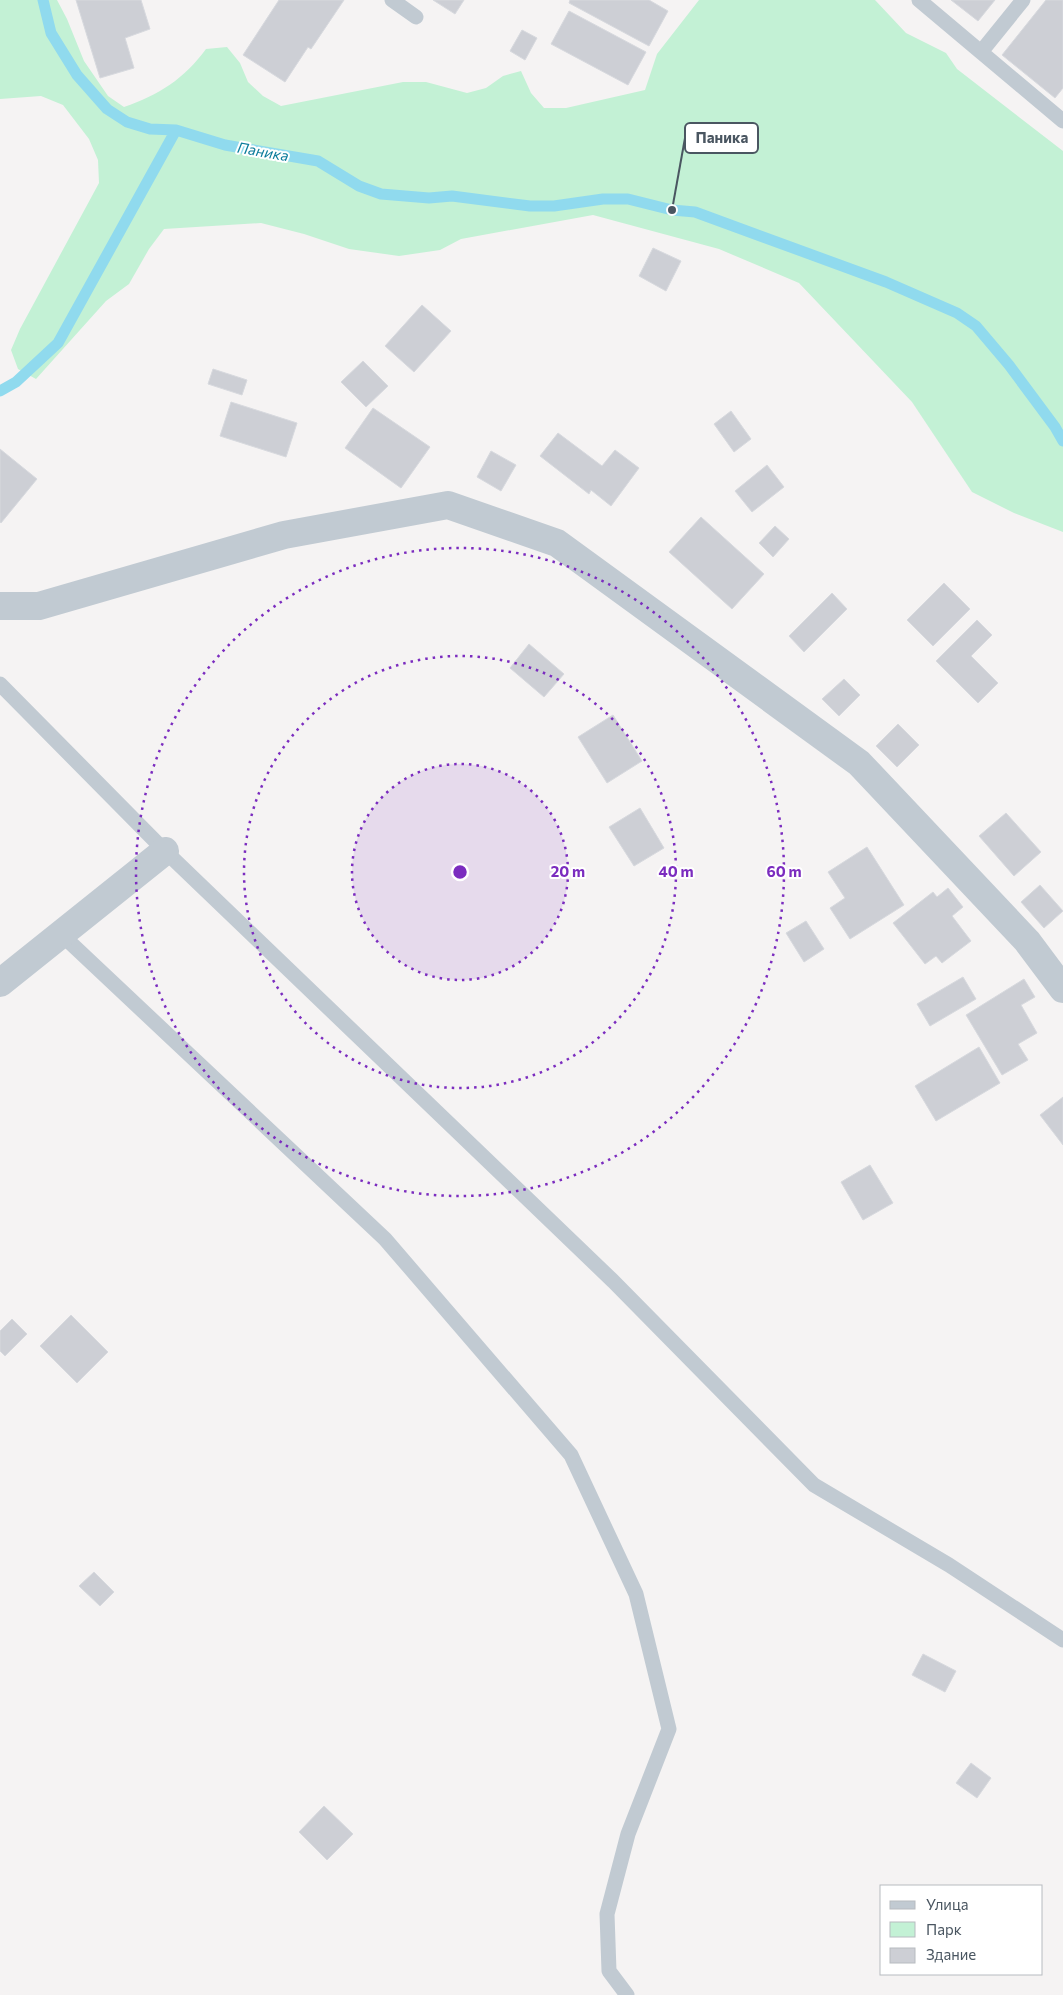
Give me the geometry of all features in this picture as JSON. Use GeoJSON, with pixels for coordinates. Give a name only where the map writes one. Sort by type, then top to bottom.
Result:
{"type":"FeatureCollection","features":[{"type":"Feature","properties":{"kind":"street"},"geometry":{"type":"LineString","coordinates":[[0,606],[39,606],[284,535],[448,505],[557,543],[859,763],[1027,941],[1063,989]]}},
{"type":"Feature","properties":{"kind":"street"},"geometry":{"type":"LineString","coordinates":[[0,983],[165,851]]}},
{"type":"Feature","properties":{"kind":"lane"},"geometry":{"type":"LineString","coordinates":[[392,0],[416,17]]}},
{"type":"Feature","properties":{"kind":"lane"},"geometry":{"type":"LineString","coordinates":[[919,0],[1063,121]]}},
{"type":"Feature","properties":{"kind":"lane"},"geometry":{"type":"LineString","coordinates":[[981,52],[1023,0]]}},
{"type":"Feature","properties":{"kind":"lane"},"geometry":{"type":"LineString","coordinates":[[0,684],[165,851],[613,1281],[814,1485],[949,1564],[1063,1640]]}},
{"type":"Feature","properties":{"kind":"lane"},"geometry":{"type":"LineString","coordinates":[[61,934],[385,1239],[571,1455],[636,1594],[669,1729],[628,1834],[607,1914],[609,1971],[627,1995]]}},
{"type":"Feature","properties":{"kind":"green space"},"geometry":{"type":"Polygon","coordinates":[[[0,0],[57,0],[84,61],[108,96],[124,107],[170,85],[198,60],[206,49],[227,47],[240,63],[248,82],[263,96],[281,106],[403,82],[426,82],[467,93],[486,88],[503,76],[521,71],[531,93],[544,108],[566,108],[645,90],[657,54],[699,0],[875,0],[906,33],[946,53],[957,69],[1063,151],[1063,532],[1014,513],[972,492],[912,402],[799,283],[719,249],[593,215],[461,239],[440,250],[399,256],[349,249],[304,234],[261,223],[164,229],[149,249],[129,284],[106,301],[36,379],[18,369],[11,350],[20,329],[99,183],[98,160],[89,139],[63,105],[41,96],[0,99],[0,0]]]}},
{"type":"Feature","properties":{"kind":"building"},"geometry":{"type":"Polygon","coordinates":[[[76,0],[141,0],[150,29],[125,38],[134,68],[100,78],[76,0]]]}},
{"type":"Feature","properties":{"kind":"building"},"geometry":{"type":"Polygon","coordinates":[[[279,0],[344,0],[311,49],[308,47],[285,82],[243,55],[279,0]]]}},
{"type":"Feature","properties":{"kind":"building"},"geometry":{"type":"Polygon","coordinates":[[[433,0],[464,0],[455,14],[433,0]]]}},
{"type":"Feature","properties":{"kind":"building"},"geometry":{"type":"Polygon","coordinates":[[[570,0],[649,0],[668,11],[649,46],[569,3],[570,0]]]}},
{"type":"Feature","properties":{"kind":"building"},"geometry":{"type":"Polygon","coordinates":[[[951,0],[995,0],[978,21],[951,0]]]}},
{"type":"Feature","properties":{"kind":"building"},"geometry":{"type":"Polygon","coordinates":[[[1046,0],[1063,0],[1063,88],[1055,98],[1002,55],[1046,0]]]}},
{"type":"Feature","properties":{"kind":"building"},"geometry":{"type":"Polygon","coordinates":[[[569,11],[646,52],[628,85],[551,44],[569,11]]]}},
{"type":"Feature","properties":{"kind":"building"},"geometry":{"type":"Polygon","coordinates":[[[522,30],[537,38],[525,60],[510,51],[522,30]]]}},
{"type":"Feature","properties":{"kind":"building"},"geometry":{"type":"Polygon","coordinates":[[[653,248],[681,261],[666,291],[639,276],[653,248]]]}},
{"type":"Feature","properties":{"kind":"building"},"geometry":{"type":"Polygon","coordinates":[[[422,305],[451,331],[414,372],[385,346],[422,305]]]}},
{"type":"Feature","properties":{"kind":"building"},"geometry":{"type":"Polygon","coordinates":[[[363,361],[388,386],[366,407],[341,382],[363,361]]]}},
{"type":"Feature","properties":{"kind":"building"},"geometry":{"type":"Polygon","coordinates":[[[213,369],[247,380],[242,395],[208,384],[213,369]]]}},
{"type":"Feature","properties":{"kind":"building"},"geometry":{"type":"Polygon","coordinates":[[[231,402],[297,423],[286,457],[220,436],[231,402]]]}},
{"type":"Feature","properties":{"kind":"building"},"geometry":{"type":"Polygon","coordinates":[[[373,408],[430,447],[401,488],[345,448],[373,408]]]}},
{"type":"Feature","properties":{"kind":"building"},"geometry":{"type":"Polygon","coordinates":[[[731,411],[751,439],[734,452],[714,424],[731,411]]]}},
{"type":"Feature","properties":{"kind":"building"},"geometry":{"type":"Polygon","coordinates":[[[558,433],[602,466],[615,450],[639,468],[611,506],[591,490],[589,494],[540,456],[558,433]]]}},
{"type":"Feature","properties":{"kind":"building"},"geometry":{"type":"Polygon","coordinates":[[[0,449],[37,479],[1,523],[0,522],[0,449]]]}},
{"type":"Feature","properties":{"kind":"building"},"geometry":{"type":"Polygon","coordinates":[[[491,451],[516,465],[501,491],[477,477],[491,451]]]}},
{"type":"Feature","properties":{"kind":"building"},"geometry":{"type":"Polygon","coordinates":[[[767,465],[784,487],[752,512],[735,491],[767,465]]]}},
{"type":"Feature","properties":{"kind":"building"},"geometry":{"type":"Polygon","coordinates":[[[701,517],[764,574],[732,609],[669,552],[701,517]]]}},
{"type":"Feature","properties":{"kind":"building"},"geometry":{"type":"Polygon","coordinates":[[[775,526],[789,539],[773,557],[759,543],[775,526]]]}},
{"type":"Feature","properties":{"kind":"building"},"geometry":{"type":"Polygon","coordinates":[[[944,583],[970,609],[933,646],[907,620],[944,583]]]}},
{"type":"Feature","properties":{"kind":"building"},"geometry":{"type":"Polygon","coordinates":[[[832,593],[847,609],[804,652],[789,636],[832,593]]]}},
{"type":"Feature","properties":{"kind":"building"},"geometry":{"type":"Polygon","coordinates":[[[977,620],[992,635],[971,656],[998,683],[978,703],[936,661],[977,620]]]}},
{"type":"Feature","properties":{"kind":"building"},"geometry":{"type":"Polygon","coordinates":[[[529,644],[564,674],[544,697],[510,668],[529,644]]]}},
{"type":"Feature","properties":{"kind":"building"},"geometry":{"type":"Polygon","coordinates":[[[844,679],[860,695],[839,716],[822,699],[844,679]]]}},
{"type":"Feature","properties":{"kind":"building"},"geometry":{"type":"Polygon","coordinates":[[[613,715],[642,761],[607,783],[578,737],[613,715]]]}},
{"type":"Feature","properties":{"kind":"building"},"geometry":{"type":"Polygon","coordinates":[[[898,724],[919,745],[897,767],[876,746],[898,724]]]}},
{"type":"Feature","properties":{"kind":"building"},"geometry":{"type":"Polygon","coordinates":[[[640,808],[664,848],[634,866],[609,827],[640,808]]]}},
{"type":"Feature","properties":{"kind":"building"},"geometry":{"type":"Polygon","coordinates":[[[1006,813],[1041,852],[1014,876],[979,836],[1006,813]]]}},
{"type":"Feature","properties":{"kind":"building"},"geometry":{"type":"Polygon","coordinates":[[[867,847],[904,905],[850,939],[830,908],[845,898],[828,872],[867,847]]]}},
{"type":"Feature","properties":{"kind":"building"},"geometry":{"type":"Polygon","coordinates":[[[1040,885],[1063,911],[1044,928],[1021,902],[1040,885]]]}},
{"type":"Feature","properties":{"kind":"building"},"geometry":{"type":"Polygon","coordinates":[[[948,888],[963,907],[952,916],[971,941],[942,963],[936,956],[925,964],[893,923],[933,892],[937,897],[948,888]]]}},
{"type":"Feature","properties":{"kind":"building"},"geometry":{"type":"Polygon","coordinates":[[[806,921],[824,949],[804,962],[786,933],[806,921]]]}},
{"type":"Feature","properties":{"kind":"building"},"geometry":{"type":"Polygon","coordinates":[[[963,977],[976,999],[930,1026],[917,1004],[963,977]]]}},
{"type":"Feature","properties":{"kind":"building"},"geometry":{"type":"Polygon","coordinates":[[[1024,979],[1035,997],[1021,1005],[1037,1033],[1018,1044],[1028,1060],[1002,1075],[966,1015],[1024,979]]]}},
{"type":"Feature","properties":{"kind":"building"},"geometry":{"type":"Polygon","coordinates":[[[979,1047],[1000,1083],[936,1121],[915,1086],[979,1047]]]}},
{"type":"Feature","properties":{"kind":"building"},"geometry":{"type":"Polygon","coordinates":[[[1063,1097],[1063,1145],[1040,1115],[1063,1097]]]}},
{"type":"Feature","properties":{"kind":"building"},"geometry":{"type":"Polygon","coordinates":[[[870,1165],[893,1203],[863,1220],[841,1182],[870,1165]]]}},
{"type":"Feature","properties":{"kind":"building"},"geometry":{"type":"Polygon","coordinates":[[[71,1315],[108,1352],[77,1383],[40,1346],[71,1315]]]}},
{"type":"Feature","properties":{"kind":"building"},"geometry":{"type":"Polygon","coordinates":[[[12,1319],[27,1334],[5,1356],[0,1351],[0,1331],[12,1319]]]}},
{"type":"Feature","properties":{"kind":"building"},"geometry":{"type":"Polygon","coordinates":[[[94,1572],[114,1592],[100,1606],[79,1586],[94,1572]]]}},
{"type":"Feature","properties":{"kind":"building"},"geometry":{"type":"Polygon","coordinates":[[[923,1654],[956,1671],[945,1692],[912,1675],[923,1654]]]}},
{"type":"Feature","properties":{"kind":"building"},"geometry":{"type":"Polygon","coordinates":[[[971,1763],[991,1778],[977,1798],[956,1783],[971,1763]]]}},
{"type":"Feature","properties":{"kind":"building"},"geometry":{"type":"Polygon","coordinates":[[[324,1806],[353,1834],[327,1860],[299,1832],[324,1806]]]}},
{"type":"Feature","properties":{"kind":"waterway","name":"Паника"},"geometry":{"type":"LineString","coordinates":[[43,0],[51,33],[77,75],[107,109],[127,122],[150,129],[176,130],[225,145],[318,161],[359,186],[381,194],[429,198],[452,196],[530,206],[554,206],[603,199],[628,199],[672,210],[695,212],[886,282],[957,313],[976,326],[1009,365],[1055,427],[1063,441]]}},
{"type":"Feature","properties":{"kind":"waterway"},"geometry":{"type":"LineString","coordinates":[[0,391],[16,382],[58,343],[176,130]]}},
{"type":"Feature","properties":{"kind":"place","name":"Паника"},"geometry":{"type":"Point","coordinates":[672,210]}}]}
